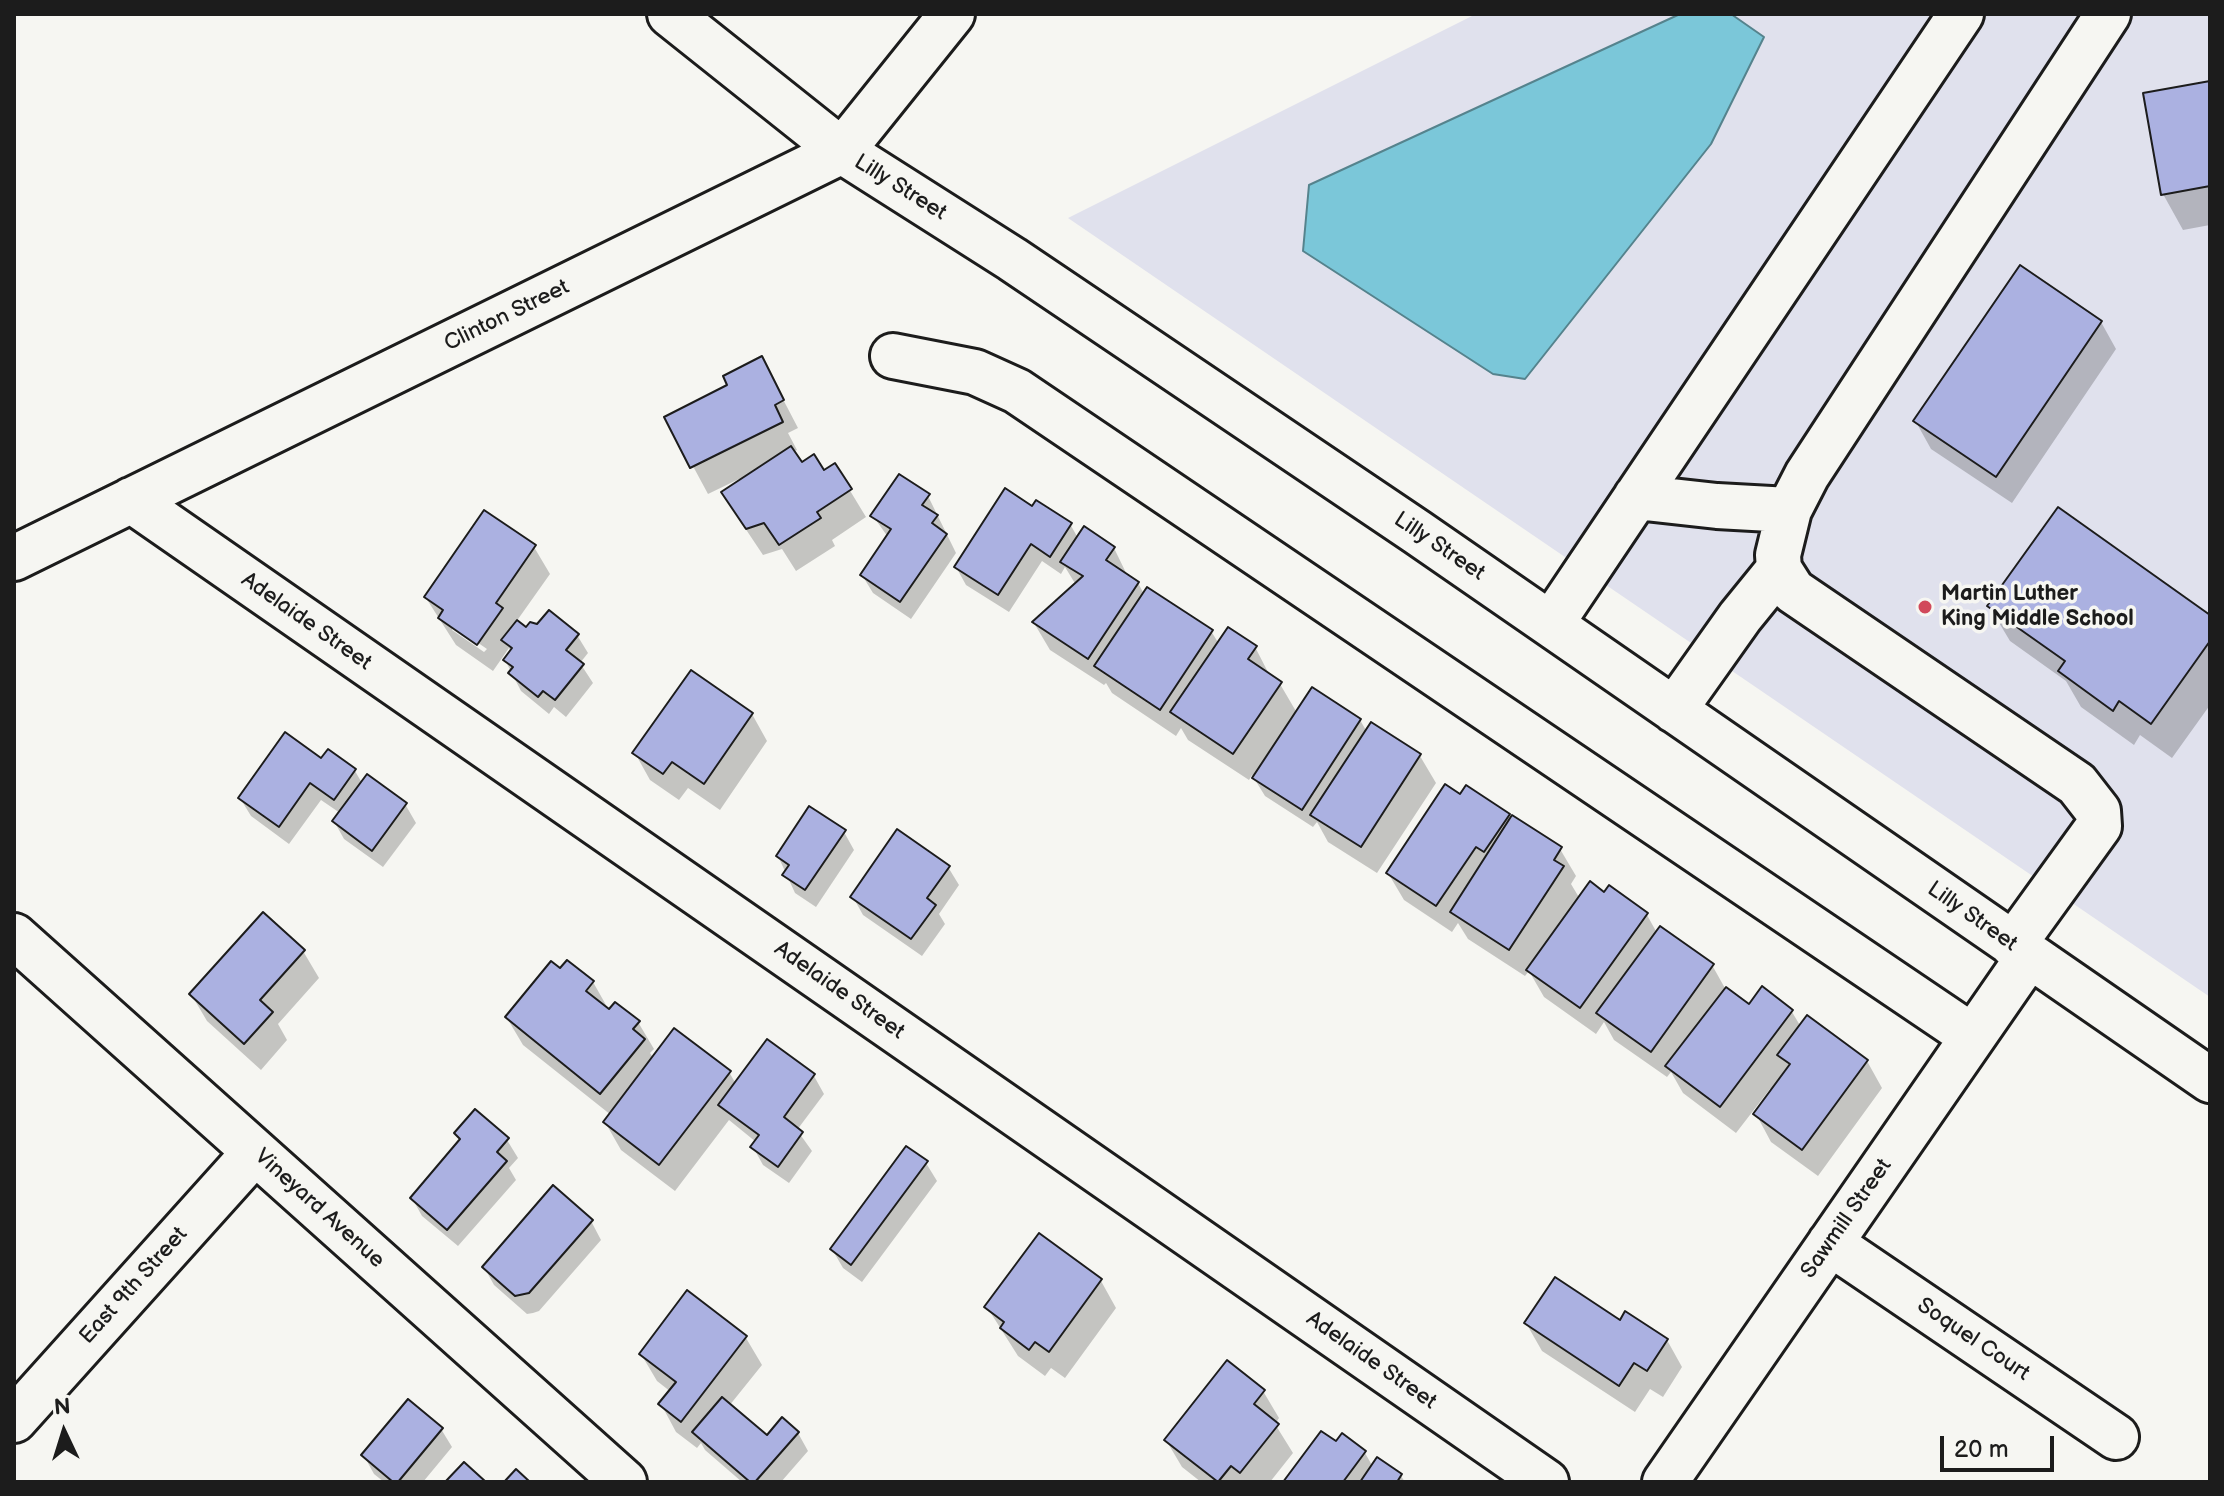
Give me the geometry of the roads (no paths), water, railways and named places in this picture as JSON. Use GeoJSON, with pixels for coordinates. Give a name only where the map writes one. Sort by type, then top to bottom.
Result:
{"type":"FeatureCollection","features":[{"type":"Feature","properties":{"kind":"street","name":"Lilly Street"},"geometry":{"type":"LineString","coordinates":[[670,14],[842,151],[1012,259],[1551,624],[2210,1080]]}},
{"type":"Feature","properties":{"kind":"street","name":"Clinton Street"},"geometry":{"type":"LineString","coordinates":[[14,558],[842,151],[952,14]]}},
{"type":"Feature","properties":{"kind":"street"},"geometry":{"type":"LineString","coordinates":[[1551,624],[1961,14]]}},
{"type":"Feature","properties":{"kind":"street"},"geometry":{"type":"LineString","coordinates":[[1674,710],[1740,617],[1779,569],[1778,555],[1789,510],[1807,475],[2108,14]]}},
{"type":"Feature","properties":{"kind":"street"},"geometry":{"type":"LineString","coordinates":[[893,356],[975,372],[1017,391],[1973,1037]]}},
{"type":"Feature","properties":{"kind":"street"},"geometry":{"type":"LineString","coordinates":[[1636,497],[1789,510]]}},
{"type":"Feature","properties":{"kind":"street","name":"Adelaide Street"},"geometry":{"type":"LineString","coordinates":[[131,500],[1546,1482]]}},
{"type":"Feature","properties":{"kind":"street","name":"Sawmill Street"},"geometry":{"type":"LineString","coordinates":[[1665,1482],[1973,1037],[2021,951],[2099,826],[2098,811],[2077,784],[1793,591],[1779,569]]}},
{"type":"Feature","properties":{"kind":"street","name":"Vineyard Avenue"},"geometry":{"type":"LineString","coordinates":[[14,936],[624,1482]]}},
{"type":"Feature","properties":{"kind":"street","name":"East 9th Street"},"geometry":{"type":"LineString","coordinates":[[14,1420],[255,1152]]}},
{"type":"Feature","properties":{"kind":"street","name":"Soquel Court"},"geometry":{"type":"LineString","coordinates":[[1830,1243],[2116,1437]]}},
{"type":"Feature","properties":{"kind":"water"},"geometry":{"type":"Polygon","coordinates":[[[1680,14],[1731,14],[1764,37],[1711,144],[1525,379],[1493,374],[1303,251],[1309,185],[1680,14]]]}},
{"type":"Feature","properties":{"kind":"place","name":"Martin Luther King Middle School"},"geometry":{"type":"Point","coordinates":[1925,607]}}]}
